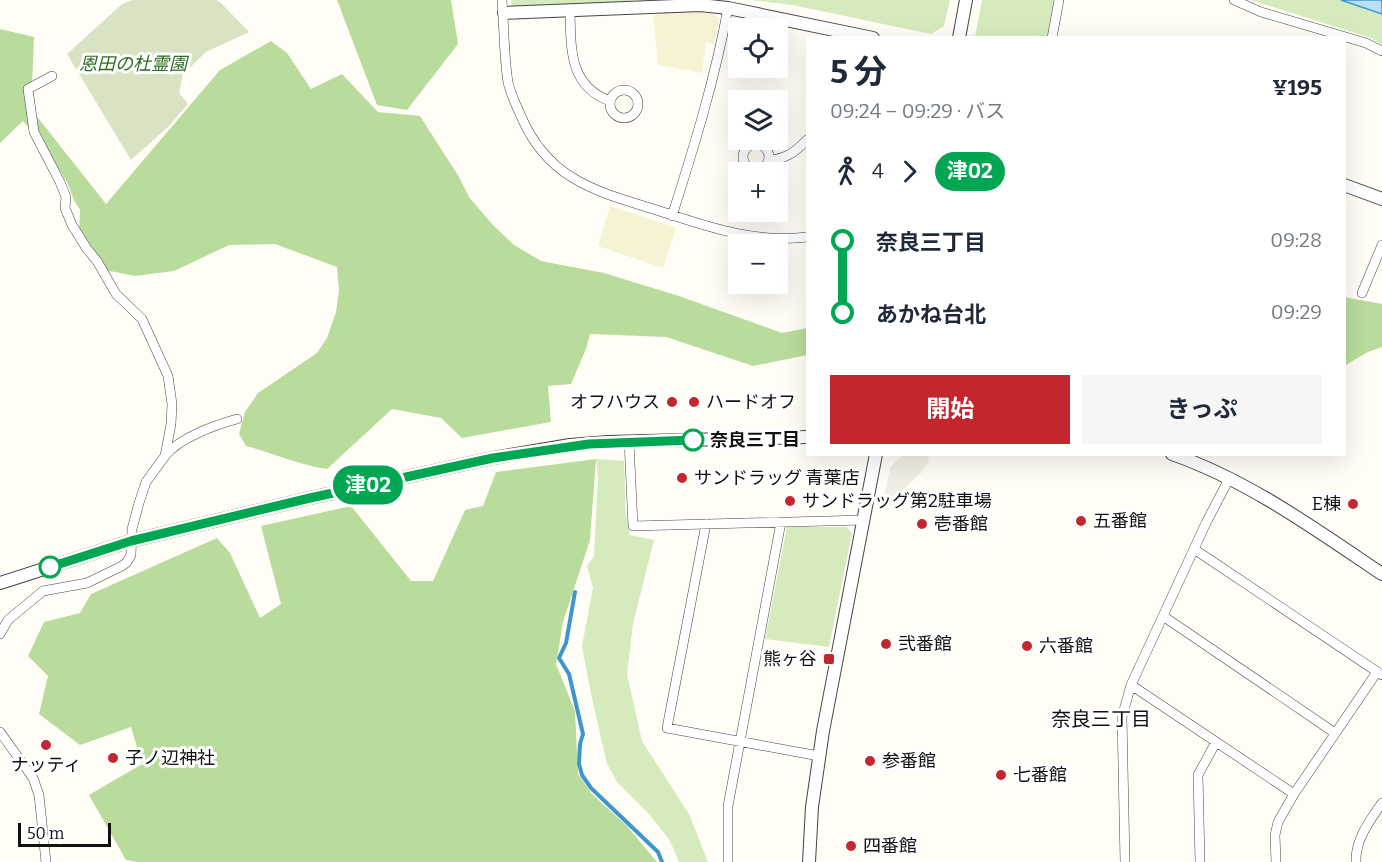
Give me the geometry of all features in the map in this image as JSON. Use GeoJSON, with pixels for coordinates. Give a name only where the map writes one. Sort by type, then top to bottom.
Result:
{"type":"FeatureCollection","features":[{"type":"Feature","properties":{"kind":"street"},"geometry":{"type":"LineString","coordinates":[[502,0],[508,82],[526,128],[536,144],[561,171],[587,187],[672,216],[740,235],[806,237]]}},
{"type":"Feature","properties":{"kind":"street"},"geometry":{"type":"LineString","coordinates":[[959,36],[966,0]]}},
{"type":"Feature","properties":{"kind":"street"},"geometry":{"type":"LineString","coordinates":[[1052,36],[1059,0]]}},
{"type":"Feature","properties":{"kind":"street"},"geometry":{"type":"LineString","coordinates":[[1234,0],[1261,12],[1342,36]]}},
{"type":"Feature","properties":{"kind":"street"},"geometry":{"type":"LineString","coordinates":[[504,13],[685,4],[728,8],[831,33],[856,36]]}},
{"type":"Feature","properties":{"kind":"street"},"geometry":{"type":"LineString","coordinates":[[672,216],[718,63],[728,8]]}},
{"type":"Feature","properties":{"kind":"street"},"geometry":{"type":"LineString","coordinates":[[570,11],[571,42],[576,72],[588,88],[599,97],[610,101]]}},
{"type":"Feature","properties":{"kind":"street"},"geometry":{"type":"LineString","coordinates":[[1346,37],[1382,51]]}},
{"type":"Feature","properties":{"kind":"street"},"geometry":{"type":"LineString","coordinates":[[52,76],[27,89],[34,132],[66,197],[65,208],[72,225],[116,294],[142,319],[155,343],[168,376],[172,404],[165,456]]}},
{"type":"Feature","properties":{"kind":"street"},"geometry":{"type":"LineString","coordinates":[[769,160],[782,159],[796,151],[806,141]]}},
{"type":"Feature","properties":{"kind":"street"},"geometry":{"type":"LineString","coordinates":[[1346,186],[1382,199]]}},
{"type":"Feature","properties":{"kind":"street"},"geometry":{"type":"LineString","coordinates":[[1362,293],[1382,244]]}},
{"type":"Feature","properties":{"kind":"street"},"geometry":{"type":"LineString","coordinates":[[0,634],[8,620],[43,591],[87,583],[122,567],[131,555],[131,541],[139,502],[146,482],[165,456],[195,435],[220,423],[237,419]]}},
{"type":"Feature","properties":{"kind":"street"},"geometry":{"type":"LineString","coordinates":[[0,583],[131,541],[310,498],[493,458],[570,445],[629,441],[806,437]]}},
{"type":"Feature","properties":{"kind":"street"},"geometry":{"type":"LineString","coordinates":[[629,441],[633,526],[864,520]]}},
{"type":"Feature","properties":{"kind":"street"},"geometry":{"type":"LineString","coordinates":[[808,862],[819,756],[876,456]]}},
{"type":"Feature","properties":{"kind":"street"},"geometry":{"type":"LineString","coordinates":[[1177,456],[1230,477],[1295,516],[1382,574]]}},
{"type":"Feature","properties":{"kind":"street"},"geometry":{"type":"LineString","coordinates":[[1125,862],[1122,717],[1131,685],[1230,477]]}},
{"type":"Feature","properties":{"kind":"street"},"geometry":{"type":"LineString","coordinates":[[728,862],[728,806],[781,522]]}},
{"type":"Feature","properties":{"kind":"street"},"geometry":{"type":"LineString","coordinates":[[706,524],[667,728],[819,756]]}},
{"type":"Feature","properties":{"kind":"street"},"geometry":{"type":"LineString","coordinates":[[1194,549],[1379,674],[1294,794],[1278,822],[1275,835],[1276,862]]}},
{"type":"Feature","properties":{"kind":"street"},"geometry":{"type":"LineString","coordinates":[[1163,616],[1335,734]]}},
{"type":"Feature","properties":{"kind":"street"},"geometry":{"type":"LineString","coordinates":[[1131,685],[1294,794]]}},
{"type":"Feature","properties":{"kind":"street"},"geometry":{"type":"LineString","coordinates":[[0,732],[33,778],[39,795],[45,862]]}},
{"type":"Feature","properties":{"kind":"street"},"geometry":{"type":"LineString","coordinates":[[1200,862],[1198,775],[1216,742]]}},
{"type":"Feature","properties":{"kind":"street"},"geometry":{"type":"LineString","coordinates":[[1356,862],[1364,828],[1382,803]]}},
{"type":"Feature","properties":{"kind":"shaded area"},"geometry":{"type":"Polygon","coordinates":[[[684,10],[719,17],[714,43],[706,42],[702,73],[658,65],[653,14],[684,10]]]}},
{"type":"Feature","properties":{"kind":"shaded area"},"geometry":{"type":"Polygon","coordinates":[[[610,206],[676,228],[663,268],[598,246],[610,206]]]}},
{"type":"Feature","properties":{"kind":"shaded area"},"geometry":{"type":"Polygon","coordinates":[[[902,456],[929,456],[922,472],[897,495],[891,505],[883,504],[890,467],[902,456]]]}},
{"type":"Feature","properties":{"kind":"green space","name":"恩田の杜霊園"},"geometry":{"type":"Polygon","coordinates":[[[133,0],[216,0],[249,32],[206,52],[183,74],[179,93],[188,104],[169,126],[131,160],[67,54],[122,4],[133,0]]]}},
{"type":"Feature","properties":{"kind":"green space"},"geometry":{"type":"Polygon","coordinates":[[[337,0],[451,0],[458,44],[407,110],[377,105],[337,0]]]}},
{"type":"Feature","properties":{"kind":"green space"},"geometry":{"type":"Polygon","coordinates":[[[511,0],[641,0],[512,9],[511,0]]]}},
{"type":"Feature","properties":{"kind":"green space"},"geometry":{"type":"Polygon","coordinates":[[[751,0],[950,0],[944,26],[931,34],[792,5],[751,0]]]}},
{"type":"Feature","properties":{"kind":"green space"},"geometry":{"type":"Polygon","coordinates":[[[982,0],[1054,0],[1047,36],[975,36],[982,0]]]}},
{"type":"Feature","properties":{"kind":"green space"},"geometry":{"type":"Polygon","coordinates":[[[1251,0],[1382,0],[1382,45],[1371,38],[1251,0]]]}},
{"type":"Feature","properties":{"kind":"green space"},"geometry":{"type":"Polygon","coordinates":[[[0,29],[34,37],[31,109],[106,204],[220,70],[271,41],[287,53],[311,89],[342,74],[378,112],[420,116],[469,197],[514,245],[541,261],[604,273],[679,296],[782,333],[806,328],[806,355],[753,366],[666,337],[590,334],[571,384],[548,386],[551,422],[462,438],[441,418],[392,409],[327,469],[306,465],[246,446],[239,434],[245,412],[258,393],[317,353],[327,338],[336,312],[339,291],[337,267],[275,244],[229,245],[174,271],[135,276],[100,269],[85,254],[79,238],[80,209],[65,179],[35,135],[23,121],[0,143],[0,29]]]}},
{"type":"Feature","properties":{"kind":"green space"},"geometry":{"type":"Polygon","coordinates":[[[1346,297],[1382,304],[1382,347],[1346,365],[1346,297]]]}},
{"type":"Feature","properties":{"kind":"green space"},"geometry":{"type":"Polygon","coordinates":[[[596,459],[624,461],[626,515],[630,535],[654,540],[633,624],[627,674],[642,741],[689,814],[708,862],[679,862],[670,841],[650,815],[617,782],[607,764],[582,646],[593,588],[587,566],[594,556],[598,477],[596,459]]]}},
{"type":"Feature","properties":{"kind":"green space"},"geometry":{"type":"Polygon","coordinates":[[[596,459],[590,540],[563,622],[556,664],[575,711],[578,774],[592,794],[627,826],[657,862],[137,862],[126,860],[89,795],[142,764],[131,727],[80,745],[39,714],[48,676],[28,656],[44,622],[80,613],[91,594],[217,538],[230,553],[260,618],[281,604],[261,526],[351,506],[411,581],[433,581],[465,510],[483,506],[496,472],[596,459]]]}},
{"type":"Feature","properties":{"kind":"green space"},"geometry":{"type":"Polygon","coordinates":[[[787,527],[846,527],[852,533],[829,647],[765,639],[787,527]]]}},
{"type":"Feature","properties":{"kind":"water"},"geometry":{"type":"Polygon","coordinates":[[[1341,0],[1382,0],[1382,14],[1341,0]]]}},
{"type":"Feature","properties":{"kind":"waterway"},"geometry":{"type":"LineString","coordinates":[[575,592],[566,643],[559,658],[569,674],[583,734],[579,764],[582,775],[591,788],[658,852],[662,862]]}},
{"type":"Feature","properties":{"kind":"bus line","name":"津02"},"geometry":{"type":"LineString","coordinates":[[50,567],[131,541],[310,498],[493,458],[570,445],[693,440]]}},
{"type":"Feature","properties":{"kind":"place","name":"オフハウス"},"geometry":{"type":"Point","coordinates":[672,402]}},
{"type":"Feature","properties":{"kind":"place","name":"ハードオフ"},"geometry":{"type":"Point","coordinates":[694,402]}},
{"type":"Feature","properties":{"kind":"place","name":"奈良三丁目"},"geometry":{"type":"Point","coordinates":[693,440]}},
{"type":"Feature","properties":{"kind":"place","name":"サンドラッグ 青葉店"},"geometry":{"type":"Point","coordinates":[682,478]}},
{"type":"Feature","properties":{"kind":"place","name":"サンドラッグ第2駐車場"},"geometry":{"type":"Point","coordinates":[790,501]}},
{"type":"Feature","properties":{"kind":"place","name":"E棟"},"geometry":{"type":"Point","coordinates":[1353,504]}},
{"type":"Feature","properties":{"kind":"place","name":"五番館"},"geometry":{"type":"Point","coordinates":[1081,521]}},
{"type":"Feature","properties":{"kind":"place","name":"壱番館"},"geometry":{"type":"Point","coordinates":[922,524]}},
{"type":"Feature","properties":{"kind":"place","name":"弐番館"},"geometry":{"type":"Point","coordinates":[886,644]}},
{"type":"Feature","properties":{"kind":"place","name":"六番館"},"geometry":{"type":"Point","coordinates":[1027,646]}},
{"type":"Feature","properties":{"kind":"place","name":"熊ヶ谷"},"geometry":{"type":"Point","coordinates":[829,659]}},
{"type":"Feature","properties":{"kind":"place","name":"ナッティ"},"geometry":{"type":"Point","coordinates":[46,745]}},
{"type":"Feature","properties":{"kind":"place","name":"子ノ辺神社"},"geometry":{"type":"Point","coordinates":[113,758]}},
{"type":"Feature","properties":{"kind":"place","name":"参番館"},"geometry":{"type":"Point","coordinates":[870,761]}},
{"type":"Feature","properties":{"kind":"place","name":"七番館"},"geometry":{"type":"Point","coordinates":[1001,775]}},
{"type":"Feature","properties":{"kind":"place","name":"四番館"},"geometry":{"type":"Point","coordinates":[851,846]}},
{"type":"Feature","properties":{"kind":"district","name":"奈良三丁目"},"geometry":{"type":"Point","coordinates":[1101,719]}}]}
